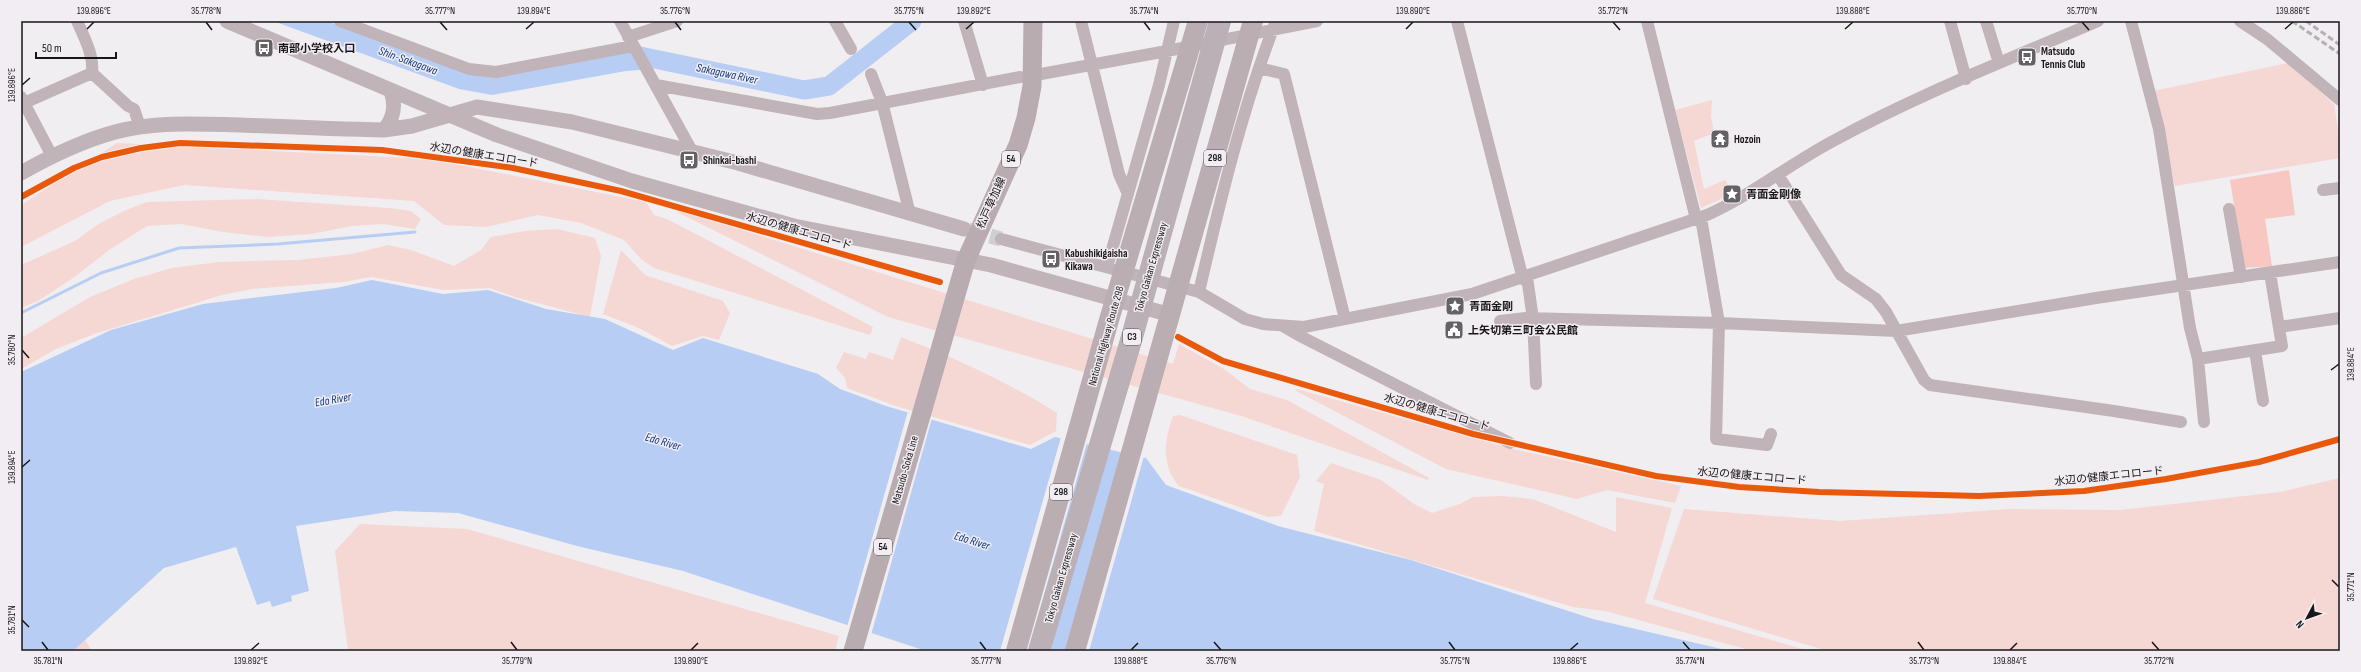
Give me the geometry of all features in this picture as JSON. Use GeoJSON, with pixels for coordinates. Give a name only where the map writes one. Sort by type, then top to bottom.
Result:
{"type":"FeatureCollection","features":[{"type":"Feature","properties":{"kind":"highway","name":"Tokyo Gaikan Expressway"},"geometry":{"type":"LineString","coordinates":[[1040,651],[1127,352],[1220,21]]}},
{"type":"Feature","properties":{"kind":"highway","name":"Tokyo Gaikan Expressway"},"geometry":{"type":"LineString","coordinates":[[1055,651],[1247,21]]}},
{"type":"Feature","properties":{"kind":"highway","name":"298"},"geometry":{"type":"LineString","coordinates":[[1075,651],[1171,316],[1247,21]]}},
{"type":"Feature","properties":{"kind":"highway","name":"National Highway Route 298"},"geometry":{"type":"LineString","coordinates":[[1016,651],[1116,300],[1115,272],[1197,27]]}},
{"type":"Feature","properties":{"kind":"main road","name":"松戸草加線"},"geometry":{"type":"LineString","coordinates":[[956,290],[966,260],[1018,144],[1026,118],[1032,86],[1033,21]]}},
{"type":"Feature","properties":{"kind":"main road","name":"Matsudo-Soka Line"},"geometry":{"type":"LineString","coordinates":[[853,651],[956,290]]}},
{"type":"Feature","properties":{"kind":"street"},"geometry":{"type":"LineString","coordinates":[[77,21],[89,49],[93,66],[92,73]]}},
{"type":"Feature","properties":{"kind":"street"},"geometry":{"type":"LineString","coordinates":[[227,21],[448,115],[557,157],[632,181],[794,226],[966,260],[1171,316]]}},
{"type":"Feature","properties":{"kind":"street"},"geometry":{"type":"LineString","coordinates":[[340,21],[457,65],[482,71],[496,72],[631,41],[677,21]]}},
{"type":"Feature","properties":{"kind":"street"},"geometry":{"type":"LineString","coordinates":[[620,21],[692,153]]}},
{"type":"Feature","properties":{"kind":"street"},"geometry":{"type":"LineString","coordinates":[[835,21],[850,50]]}},
{"type":"Feature","properties":{"kind":"street"},"geometry":{"type":"LineString","coordinates":[[964,21],[983,85]]}},
{"type":"Feature","properties":{"kind":"street"},"geometry":{"type":"LineString","coordinates":[[1081,21],[1119,174],[1128,194]]}},
{"type":"Feature","properties":{"kind":"street"},"geometry":{"type":"LineString","coordinates":[[1115,272],[1128,194],[1175,21]]}},
{"type":"Feature","properties":{"kind":"street"},"geometry":{"type":"LineString","coordinates":[[1041,74],[1092,63],[1167,51],[1274,26],[1317,21]]}},
{"type":"Feature","properties":{"kind":"street"},"geometry":{"type":"LineString","coordinates":[[1458,21],[1525,278],[1533,319],[1536,384]]}},
{"type":"Feature","properties":{"kind":"street"},"geometry":{"type":"LineString","coordinates":[[1647,21],[1698,219],[1719,323],[1716,439],[1767,445],[1771,434]]}},
{"type":"Feature","properties":{"kind":"street"},"geometry":{"type":"LineString","coordinates":[[1950,21],[1966,78]]}},
{"type":"Feature","properties":{"kind":"street"},"geometry":{"type":"LineString","coordinates":[[1986,21],[1999,63]]}},
{"type":"Feature","properties":{"kind":"street"},"geometry":{"type":"LineString","coordinates":[[1001,239],[1115,272],[1199,292],[1245,320],[1282,325],[1304,327],[1455,299],[1525,278],[1698,219],[1728,206],[1835,139],[1888,113],[1999,63],[2098,21]]}},
{"type":"Feature","properties":{"kind":"street"},"geometry":{"type":"LineString","coordinates":[[2131,21],[2158,129],[2183,285],[2198,359],[2204,422]]}},
{"type":"Feature","properties":{"kind":"street"},"geometry":{"type":"LineString","coordinates":[[2240,21],[2267,39],[2340,100]]}},
{"type":"Feature","properties":{"kind":"street"},"geometry":{"type":"LineString","coordinates":[[1199,292],[1225,180],[1259,68],[1274,26]]}},
{"type":"Feature","properties":{"kind":"street"},"geometry":{"type":"LineString","coordinates":[[1259,68],[1284,74],[1345,319]]}},
{"type":"Feature","properties":{"kind":"street"},"geometry":{"type":"LineString","coordinates":[[52,156],[22,100],[92,73]]}},
{"type":"Feature","properties":{"kind":"street"},"geometry":{"type":"LineString","coordinates":[[92,73],[128,106],[134,108],[140,127]]}},
{"type":"Feature","properties":{"kind":"street"},"geometry":{"type":"LineString","coordinates":[[871,74],[882,102],[910,214]]}},
{"type":"Feature","properties":{"kind":"street"},"geometry":{"type":"LineString","coordinates":[[654,81],[817,114],[983,85],[1020,76]]}},
{"type":"Feature","properties":{"kind":"street"},"geometry":{"type":"LineString","coordinates":[[384,130],[393,114],[394,101],[392,91]]}},
{"type":"Feature","properties":{"kind":"street"},"geometry":{"type":"LineString","coordinates":[[21,173],[52,156],[108,134],[140,127],[182,124],[384,130],[397,129],[477,107],[505,110],[572,122],[692,153],[738,163],[964,229]]}},
{"type":"Feature","properties":{"kind":"street"},"geometry":{"type":"LineString","coordinates":[[1778,175],[1841,275],[1876,299],[1886,312],[1924,380],[1930,385],[2114,410],[2181,422]]}},
{"type":"Feature","properties":{"kind":"street"},"geometry":{"type":"LineString","coordinates":[[2323,190],[2340,188]]}},
{"type":"Feature","properties":{"kind":"street"},"geometry":{"type":"LineString","coordinates":[[2229,209],[2241,277]]}},
{"type":"Feature","properties":{"kind":"street"},"geometry":{"type":"LineString","coordinates":[[1500,321],[1533,319],[1719,323],[1896,331],[1935,323],[2340,262]]}},
{"type":"Feature","properties":{"kind":"street"},"geometry":{"type":"LineString","coordinates":[[2198,359],[2282,346],[2270,273]]}},
{"type":"Feature","properties":{"kind":"street"},"geometry":{"type":"LineString","coordinates":[[2279,327],[2340,318]]}},
{"type":"Feature","properties":{"kind":"street"},"geometry":{"type":"LineString","coordinates":[[1282,325],[1302,338],[1510,442]]}},
{"type":"Feature","properties":{"kind":"street"},"geometry":{"type":"LineString","coordinates":[[2255,351],[2263,401]]}},
{"type":"Feature","properties":{"kind":"shaded area"},"geometry":{"type":"Polygon","coordinates":[[[2288,63],[2334,104],[2340,141],[2340,158],[2175,186],[2153,91],[2288,63]]]}},
{"type":"Feature","properties":{"kind":"shaded area"},"geometry":{"type":"Polygon","coordinates":[[[1712,100],[1711,116],[1714,133],[1694,141],[1704,189],[1725,180],[1729,186],[1728,196],[1701,208],[1675,110],[1712,100]]]}},
{"type":"Feature","properties":{"kind":"shaded area"},"geometry":{"type":"Polygon","coordinates":[[[117,143],[430,159],[646,202],[654,215],[669,220],[873,327],[870,335],[654,268],[642,260],[624,240],[581,223],[538,215],[486,227],[444,225],[414,201],[184,185],[110,201],[21,247],[21,205],[117,143]]]}},
{"type":"Feature","properties":{"kind":"shaded area"},"geometry":{"type":"Polygon","coordinates":[[[2289,170],[2295,215],[2265,219],[2272,266],[2244,268],[2230,180],[2289,170]]]}},
{"type":"Feature","properties":{"kind":"shaded area"},"geometry":{"type":"Polygon","coordinates":[[[257,199],[389,208],[411,211],[421,219],[415,229],[383,224],[352,226],[311,234],[268,237],[223,232],[181,224],[147,226],[109,250],[73,278],[38,301],[21,308],[21,265],[75,241],[100,223],[126,210],[147,202],[257,199]]]}},
{"type":"Feature","properties":{"kind":"shaded area"},"geometry":{"type":"Polygon","coordinates":[[[678,210],[1173,364],[1179,344],[1224,369],[1250,389],[1287,400],[1429,478],[1428,480],[1241,416],[888,317],[677,212],[678,210]]]}},
{"type":"Feature","properties":{"kind":"shaded area"},"geometry":{"type":"Polygon","coordinates":[[[557,229],[595,238],[601,256],[590,317],[515,297],[490,288],[444,290],[371,277],[343,282],[252,289],[222,295],[94,334],[56,349],[21,369],[21,338],[90,297],[134,279],[172,268],[219,262],[298,260],[352,254],[388,245],[411,250],[454,266],[481,250],[491,237],[525,231],[557,229]]]}},
{"type":"Feature","properties":{"kind":"shaded area"},"geometry":{"type":"Polygon","coordinates":[[[621,250],[645,275],[723,301],[730,313],[719,340],[703,336],[672,346],[639,328],[603,314],[621,250]]]}},
{"type":"Feature","properties":{"kind":"shaded area"},"geometry":{"type":"Polygon","coordinates":[[[901,337],[981,371],[1020,391],[1057,413],[1056,431],[1030,445],[896,406],[847,388],[845,378],[836,368],[844,352],[866,359],[869,352],[893,360],[901,337]]]}},
{"type":"Feature","properties":{"kind":"shaded area"},"geometry":{"type":"Polygon","coordinates":[[[1297,389],[1509,448],[1681,486],[1675,503],[1607,490],[1577,499],[1446,469],[1296,391],[1297,389]]]}},
{"type":"Feature","properties":{"kind":"shaded area"},"geometry":{"type":"Polygon","coordinates":[[[1180,415],[1297,455],[1300,477],[1281,516],[1268,517],[1179,486],[1169,470],[1166,444],[1173,416],[1180,415]]]}},
{"type":"Feature","properties":{"kind":"shaded area"},"geometry":{"type":"Polygon","coordinates":[[[1331,463],[1381,480],[1414,504],[1432,513],[1460,504],[1473,497],[1502,496],[1533,499],[1616,532],[1616,497],[1672,508],[1645,603],[1809,651],[1753,651],[1605,611],[1573,607],[1314,531],[1324,484],[1316,481],[1331,463]]]}},
{"type":"Feature","properties":{"kind":"shaded area"},"geometry":{"type":"Polygon","coordinates":[[[2340,478],[2340,651],[1828,651],[1653,599],[1684,509],[1840,521],[2010,509],[2120,510],[2280,492],[2340,478]]]}},
{"type":"Feature","properties":{"kind":"shaded area"},"geometry":{"type":"Polygon","coordinates":[[[360,524],[467,529],[839,636],[835,651],[348,651],[335,551],[360,524]]]}},
{"type":"Feature","properties":{"kind":"shaded area"},"geometry":{"type":"Polygon","coordinates":[[[85,640],[92,651],[73,651],[85,640]]]}},
{"type":"Feature","properties":{"kind":"water","name":"Shin-Sakagawa"},"geometry":{"type":"Polygon","coordinates":[[[273,21],[326,21],[396,45],[460,70],[629,51],[652,69],[626,71],[492,95],[459,89],[273,21]]]}},
{"type":"Feature","properties":{"kind":"water","name":"Edo River"},"geometry":{"type":"Polygon","coordinates":[[[372,280],[443,294],[488,290],[546,309],[605,319],[673,350],[703,338],[818,374],[840,389],[886,406],[1031,449],[1055,437],[1146,458],[1166,485],[1278,526],[1411,560],[1593,619],[1730,651],[926,651],[683,571],[577,546],[458,513],[395,511],[296,526],[309,591],[291,596],[292,601],[272,607],[270,601],[257,605],[236,547],[164,568],[73,651],[21,651],[21,372],[111,330],[203,304],[336,288],[372,280]]]}},
{"type":"Feature","properties":{"kind":"pier"},"geometry":{"type":"Polygon","coordinates":[[[908,411],[932,418],[871,635],[847,627],[908,411]]]}},
{"type":"Feature","properties":{"kind":"pier"},"geometry":{"type":"Polygon","coordinates":[[[1061,437],[1087,443],[1028,651],[1000,651],[1061,437]]]}},
{"type":"Feature","properties":{"kind":"pier"},"geometry":{"type":"Polygon","coordinates":[[[1123,451],[1144,456],[1089,651],[1066,651],[1123,451]]]}},
{"type":"Feature","properties":{"kind":"waterway","name":"Sakagawa River"},"geometry":{"type":"LineString","coordinates":[[623,60],[640,56],[804,90],[829,86],[912,21]]}},
{"type":"Feature","properties":{"kind":"waterway"},"geometry":{"type":"LineString","coordinates":[[21,313],[101,273],[179,248],[278,244],[415,232]]}},
{"type":"Feature","properties":{"kind":"tunnel"},"geometry":{"type":"LineString","coordinates":[[968,230],[1001,239]]}},
{"type":"Feature","properties":{"kind":"railway"},"geometry":{"type":"LineString","coordinates":[[2292,21],[2340,54]]}},
{"type":"Feature","properties":{"kind":"railway"},"geometry":{"type":"LineString","coordinates":[[2306,21],[2340,45]]}},
{"type":"Feature","properties":{"kind":"cycle path","name":"水辺の健康エコロード"},"geometry":{"type":"LineString","coordinates":[[21,197],[74,168],[102,157],[141,148],[180,143],[382,150],[513,168],[621,191],[940,282]]}},
{"type":"Feature","properties":{"kind":"cycle path","name":"水辺の健康エコロード"},"geometry":{"type":"LineString","coordinates":[[1178,337],[1223,361],[1473,434],[1656,476],[1739,487],[1819,492],[1979,496],[2084,491],[2166,479],[2259,462],[2340,439]]}},
{"type":"Feature","properties":{"kind":"place","name":"南部小学校入口"},"geometry":{"type":"Point","coordinates":[264,48]}},
{"type":"Feature","properties":{"kind":"place","name":"Matsudo Tennis Club"},"geometry":{"type":"Point","coordinates":[2027,57]}},
{"type":"Feature","properties":{"kind":"place","name":"Hozoin"},"geometry":{"type":"Point","coordinates":[1720,139]}},
{"type":"Feature","properties":{"kind":"place","name":"Shinkai-bashi"},"geometry":{"type":"Point","coordinates":[689,160]}},
{"type":"Feature","properties":{"kind":"place","name":"青面金剛像"},"geometry":{"type":"Point","coordinates":[1732,194]}},
{"type":"Feature","properties":{"kind":"place","name":"Kabushikigaisha Kikawa"},"geometry":{"type":"Point","coordinates":[1051,259]}},
{"type":"Feature","properties":{"kind":"place","name":"青面金剛"},"geometry":{"type":"Point","coordinates":[1455,306]}},
{"type":"Feature","properties":{"kind":"place","name":"上矢切第三町会公民館"},"geometry":{"type":"Point","coordinates":[1454,330]}}]}
